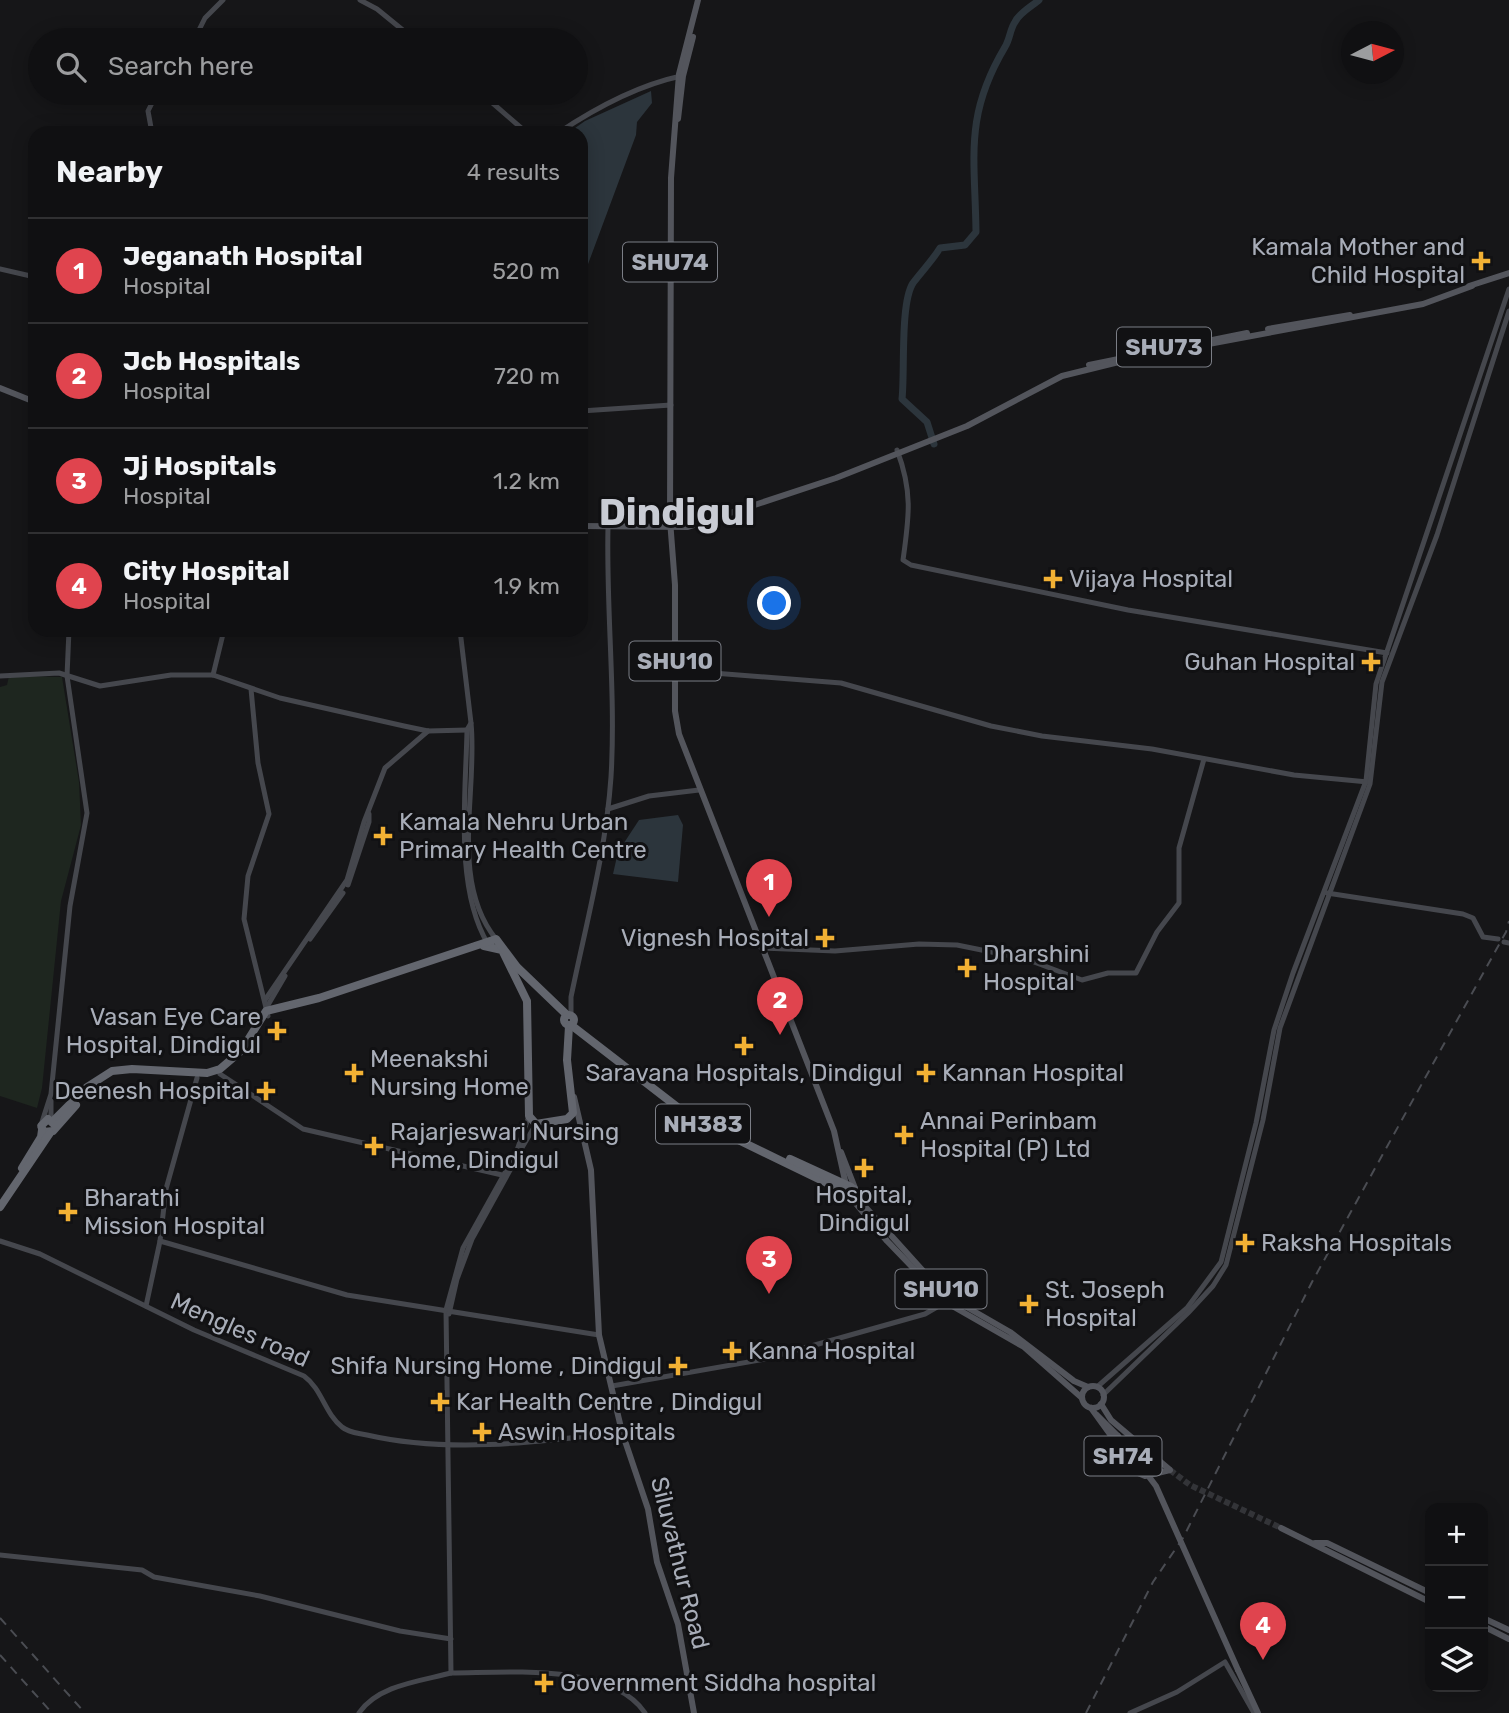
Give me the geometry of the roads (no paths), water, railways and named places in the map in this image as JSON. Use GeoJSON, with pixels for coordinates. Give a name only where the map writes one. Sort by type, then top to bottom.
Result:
{"type":"FeatureCollection","features":[{"type":"Feature","properties":{"kind":"highway"},"geometry":{"type":"LineString","coordinates":[[0,1199],[49,1125],[87,1087],[112,1071],[132,1069],[207,1073],[220,1069],[241,1051],[268,1009],[491,942]]}},
{"type":"Feature","properties":{"kind":"highway"},"geometry":{"type":"LineString","coordinates":[[491,942],[502,950],[527,1001],[529,1116],[536,1124],[561,1121],[573,1113],[567,1060],[569,1020],[549,1000],[491,942]]}},
{"type":"Feature","properties":{"kind":"highway"},"geometry":{"type":"LineString","coordinates":[[527,1001],[535,995],[549,1000]]}},
{"type":"Feature","properties":{"kind":"highway"},"geometry":{"type":"LineString","coordinates":[[49,1125],[62,1124],[91,1090],[112,1075],[133,1072],[197,1077],[220,1074],[244,1054],[268,1009]]}},
{"type":"Feature","properties":{"kind":"highway","name":"NH383"},"geometry":{"type":"LineString","coordinates":[[569,1020],[583,1034],[689,1116],[712,1130],[848,1187]]}},
{"type":"Feature","properties":{"kind":"highway","name":"NH383"},"geometry":{"type":"LineString","coordinates":[[569,1020],[703,1121],[848,1187]]}},
{"type":"Feature","properties":{"kind":"highway"},"geometry":{"type":"LineString","coordinates":[[568,1038],[575,1033],[583,1034]]}},
{"type":"Feature","properties":{"kind":"highway"},"geometry":{"type":"LineString","coordinates":[[0,1207],[49,1125]]}},
{"type":"Feature","properties":{"kind":"main road"},"geometry":{"type":"LineString","coordinates":[[200,28],[205,18],[223,0]]}},
{"type":"Feature","properties":{"kind":"main road"},"geometry":{"type":"LineString","coordinates":[[360,0],[377,9],[400,28]]}},
{"type":"Feature","properties":{"kind":"main road","name":"SHU74"},"geometry":{"type":"LineString","coordinates":[[671,527],[671,178],[681,76],[700,0]]}},
{"type":"Feature","properties":{"kind":"main road"},"geometry":{"type":"LineString","coordinates":[[570,126],[600,108],[681,76]]}},
{"type":"Feature","properties":{"kind":"main road"},"geometry":{"type":"LineString","coordinates":[[151,105],[148,110],[151,126]]}},
{"type":"Feature","properties":{"kind":"main road"},"geometry":{"type":"LineString","coordinates":[[495,105],[519,126]]}},
{"type":"Feature","properties":{"kind":"main road"},"geometry":{"type":"LineString","coordinates":[[0,269],[28,275]]}},
{"type":"Feature","properties":{"kind":"main road","name":"SHU73"},"geometry":{"type":"LineString","coordinates":[[588,526],[671,527],[761,500],[967,426],[1057,376],[1225,339],[1423,304],[1509,273]]}},
{"type":"Feature","properties":{"kind":"main road"},"geometry":{"type":"LineString","coordinates":[[1368,782],[1375,690],[1509,289]]}},
{"type":"Feature","properties":{"kind":"main road"},"geometry":{"type":"LineString","coordinates":[[1082,1398],[1088,1387],[1097,1387],[1186,1308],[1218,1270],[1256,1124],[1274,1030],[1368,782],[1382,682],[1437,535],[1509,311]]}},
{"type":"Feature","properties":{"kind":"main road"},"geometry":{"type":"LineString","coordinates":[[0,388],[28,399]]}},
{"type":"Feature","properties":{"kind":"main road"},"geometry":{"type":"LineString","coordinates":[[588,411],[670,405]]}},
{"type":"Feature","properties":{"kind":"main road"},"geometry":{"type":"LineString","coordinates":[[897,452],[909,485],[909,513],[903,560],[911,565],[1131,611],[1387,653]]}},
{"type":"Feature","properties":{"kind":"main road"},"geometry":{"type":"LineString","coordinates":[[569,1020],[608,809],[613,732],[608,527]]}},
{"type":"Feature","properties":{"kind":"main road","name":"SHU10"},"geometry":{"type":"LineString","coordinates":[[671,527],[676,724],[699,790],[838,1147],[848,1187],[949,1301],[1024,1347],[1096,1407],[1156,1486],[1238,1670],[1264,1713]]}},
{"type":"Feature","properties":{"kind":"main road"},"geometry":{"type":"LineString","coordinates":[[49,1125],[69,906],[87,813],[67,676],[69,637]]}},
{"type":"Feature","properties":{"kind":"main road"},"geometry":{"type":"LineString","coordinates":[[213,675],[222,637]]}},
{"type":"Feature","properties":{"kind":"main road"},"geometry":{"type":"LineString","coordinates":[[461,637],[471,723],[470,864],[491,942]]}},
{"type":"Feature","properties":{"kind":"main road"},"geometry":{"type":"LineString","coordinates":[[675,670],[841,683],[991,726],[1294,775],[1368,782]]}},
{"type":"Feature","properties":{"kind":"main road"},"geometry":{"type":"LineString","coordinates":[[0,676],[35,673],[67,676],[85,683],[110,686],[171,675],[213,675],[251,689],[428,731],[467,730]]}},
{"type":"Feature","properties":{"kind":"main road"},"geometry":{"type":"LineString","coordinates":[[251,689],[258,763],[269,814],[248,876],[244,919],[268,1009]]}},
{"type":"Feature","properties":{"kind":"main road"},"geometry":{"type":"LineString","coordinates":[[471,723],[467,730],[467,866],[473,900],[491,942]]}},
{"type":"Feature","properties":{"kind":"main road"},"geometry":{"type":"LineString","coordinates":[[268,1009],[347,880],[385,768],[428,731]]}},
{"type":"Feature","properties":{"kind":"main road"},"geometry":{"type":"LineString","coordinates":[[761,948],[847,951],[919,944],[957,945],[1015,956],[1082,981],[1108,973],[1136,973],[1157,932],[1180,903],[1179,848],[1204,759]]}},
{"type":"Feature","properties":{"kind":"main road"},"geometry":{"type":"LineString","coordinates":[[608,809],[649,796],[699,790]]}},
{"type":"Feature","properties":{"kind":"main road"},"geometry":{"type":"LineString","coordinates":[[1326,893],[1463,914],[1473,918],[1483,937],[1504,941]]}},
{"type":"Feature","properties":{"kind":"main road"},"geometry":{"type":"LineString","coordinates":[[1097,1387],[1103,1395],[1188,1313],[1213,1286],[1226,1265],[1263,1120],[1280,1028],[1326,893]]}},
{"type":"Feature","properties":{"kind":"main road"},"geometry":{"type":"LineString","coordinates":[[220,1074],[303,1129],[502,1175]]}},
{"type":"Feature","properties":{"kind":"main road"},"geometry":{"type":"LineString","coordinates":[[146,1307],[160,1241],[166,1189],[197,1077]]}},
{"type":"Feature","properties":{"kind":"main road","name":"Siluvathur Road"},"geometry":{"type":"LineString","coordinates":[[572,1090],[584,1133],[595,1221],[599,1335],[622,1432],[642,1486],[653,1529],[657,1562],[678,1624],[694,1713]]}},
{"type":"Feature","properties":{"kind":"main road"},"geometry":{"type":"LineString","coordinates":[[451,1673],[448,1313],[457,1279],[478,1224],[516,1153],[529,1116]]}},
{"type":"Feature","properties":{"kind":"main road"},"geometry":{"type":"LineString","coordinates":[[561,1121],[577,1122],[584,1133]]}},
{"type":"Feature","properties":{"kind":"main road"},"geometry":{"type":"LineString","coordinates":[[478,1224],[536,1124]]}},
{"type":"Feature","properties":{"kind":"main road","name":"Mengles road"},"geometry":{"type":"LineString","coordinates":[[0,1241],[40,1254],[226,1345],[304,1376],[314,1384],[344,1429],[394,1442],[449,1444],[545,1441],[622,1432]]}},
{"type":"Feature","properties":{"kind":"main road"},"geometry":{"type":"LineString","coordinates":[[160,1241],[347,1295],[599,1335]]}},
{"type":"Feature","properties":{"kind":"main road"},"geometry":{"type":"LineString","coordinates":[[612,1386],[765,1359],[925,1314],[949,1301]]}},
{"type":"Feature","properties":{"kind":"main road","name":"SHU10"},"geometry":{"type":"LineString","coordinates":[[949,1301],[1010,1332],[1074,1381],[1088,1387]]}},
{"type":"Feature","properties":{"kind":"main road","name":"SHU10"},"geometry":{"type":"LineString","coordinates":[[1096,1407],[1103,1395]]}},
{"type":"Feature","properties":{"kind":"main road","name":"SH74"},"geometry":{"type":"LineString","coordinates":[[1096,1407],[1111,1420],[1170,1470],[1145,1476],[1138,1473],[1096,1407]]}},
{"type":"Feature","properties":{"kind":"main road"},"geometry":{"type":"LineString","coordinates":[[1281,1528],[1425,1599]]}},
{"type":"Feature","properties":{"kind":"main road"},"geometry":{"type":"LineString","coordinates":[[1313,1543],[1327,1543],[1425,1591]]}},
{"type":"Feature","properties":{"kind":"main road"},"geometry":{"type":"LineString","coordinates":[[0,1555],[142,1570],[154,1577],[260,1596],[400,1631],[451,1639]]}},
{"type":"Feature","properties":{"kind":"main road"},"geometry":{"type":"LineString","coordinates":[[1488,1620],[1509,1630]]}},
{"type":"Feature","properties":{"kind":"main road"},"geometry":{"type":"LineString","coordinates":[[1488,1628],[1509,1639]]}},
{"type":"Feature","properties":{"kind":"main road"},"geometry":{"type":"LineString","coordinates":[[1130,1713],[1177,1692],[1225,1662],[1256,1713]]}},
{"type":"Feature","properties":{"kind":"main road"},"geometry":{"type":"LineString","coordinates":[[359,1713],[371,1700],[391,1690],[451,1673],[526,1673],[588,1679],[622,1692],[645,1713]]}},
{"type":"Feature","properties":{"kind":"main road","name":"SHU10"},"geometry":{"type":"LineString","coordinates":[[1256,1703],[1256,1713]]}},
{"type":"Feature","properties":{"kind":"waterway"},"geometry":{"type":"LineString","coordinates":[[934,444],[927,422],[902,399],[905,321],[909,293],[913,283],[940,248],[965,245],[976,232],[975,137],[983,94],[1017,19],[1039,0]]}},
{"type":"Feature","properties":{"kind":"tunnel"},"geometry":{"type":"LineString","coordinates":[[1170,1470],[1190,1485],[1281,1528]]}},
{"type":"Feature","properties":{"kind":"railway"},"geometry":{"type":"LineString","coordinates":[[1086,1713],[1153,1582],[1183,1538],[1312,1282],[1506,932],[1509,921]]}},
{"type":"Feature","properties":{"kind":"railway"},"geometry":{"type":"LineString","coordinates":[[0,1618],[85,1713]]}},
{"type":"Feature","properties":{"kind":"railway"},"geometry":{"type":"LineString","coordinates":[[0,1655],[52,1713]]}},
{"type":"Feature","properties":{"kind":"place","name":"Kamala Mother and Child Hospital"},"geometry":{"type":"Point","coordinates":[1481,261]}},
{"type":"Feature","properties":{"kind":"place","name":"Vijaya Hospital"},"geometry":{"type":"Point","coordinates":[1053,579]}},
{"type":"Feature","properties":{"kind":"place","name":"Guhan Hospital"},"geometry":{"type":"Point","coordinates":[1371,662]}},
{"type":"Feature","properties":{"kind":"place","name":"Kamala Nehru Urban Primary Health Centre"},"geometry":{"type":"Point","coordinates":[383,836]}},
{"type":"Feature","properties":{"kind":"place","name":"Jeganath Hospital"},"geometry":{"type":"Point","coordinates":[769,917]}},
{"type":"Feature","properties":{"kind":"place","name":"Vignesh Hospital"},"geometry":{"type":"Point","coordinates":[825,938]}},
{"type":"Feature","properties":{"kind":"place","name":"Dharshini Hospital"},"geometry":{"type":"Point","coordinates":[967,968]}},
{"type":"Feature","properties":{"kind":"place","name":"Vasan Eye Care Hospital, Dindigul"},"geometry":{"type":"Point","coordinates":[277,1031]}},
{"type":"Feature","properties":{"kind":"place","name":"Jcb Hospitals"},"geometry":{"type":"Point","coordinates":[780,1035]}},
{"type":"Feature","properties":{"kind":"place","name":"Saravana Hospitals, Dindigul"},"geometry":{"type":"Point","coordinates":[744,1046]}},
{"type":"Feature","properties":{"kind":"place","name":"Meenakshi Nursing Home"},"geometry":{"type":"Point","coordinates":[354,1073]}},
{"type":"Feature","properties":{"kind":"place","name":"Kannan Hospital"},"geometry":{"type":"Point","coordinates":[926,1073]}},
{"type":"Feature","properties":{"kind":"place","name":"Deenesh Hospital"},"geometry":{"type":"Point","coordinates":[266,1091]}},
{"type":"Feature","properties":{"kind":"place","name":"Annai Perinbam Hospital (P) Ltd"},"geometry":{"type":"Point","coordinates":[904,1135]}},
{"type":"Feature","properties":{"kind":"place","name":"Rajarjeswari Nursing Home, Dindigul"},"geometry":{"type":"Point","coordinates":[374,1146]}},
{"type":"Feature","properties":{"kind":"place","name":"Hospital, Dindigul"},"geometry":{"type":"Point","coordinates":[864,1168]}},
{"type":"Feature","properties":{"kind":"place","name":"Bharathi Mission Hospital"},"geometry":{"type":"Point","coordinates":[68,1212]}},
{"type":"Feature","properties":{"kind":"place","name":"Raksha Hospitals"},"geometry":{"type":"Point","coordinates":[1245,1243]}},
{"type":"Feature","properties":{"kind":"place","name":"Jj Hospitals"},"geometry":{"type":"Point","coordinates":[769,1294]}},
{"type":"Feature","properties":{"kind":"place","name":"St. Joseph Hospital"},"geometry":{"type":"Point","coordinates":[1029,1304]}},
{"type":"Feature","properties":{"kind":"place","name":"Kanna Hospital"},"geometry":{"type":"Point","coordinates":[732,1351]}},
{"type":"Feature","properties":{"kind":"place","name":"Shifa Nursing Home , Dindigul"},"geometry":{"type":"Point","coordinates":[678,1366]}},
{"type":"Feature","properties":{"kind":"place","name":"Kar Health Centre , Dindigul"},"geometry":{"type":"Point","coordinates":[440,1402]}},
{"type":"Feature","properties":{"kind":"place","name":"Aswin Hospitals"},"geometry":{"type":"Point","coordinates":[482,1432]}},
{"type":"Feature","properties":{"kind":"place","name":"City Hospital"},"geometry":{"type":"Point","coordinates":[1263,1660]}},
{"type":"Feature","properties":{"kind":"place","name":"Government Siddha hospital"},"geometry":{"type":"Point","coordinates":[544,1683]}},
{"type":"Feature","properties":{"kind":"district","name":"Dindigul"},"geometry":{"type":"Point","coordinates":[677,512]}}]}
